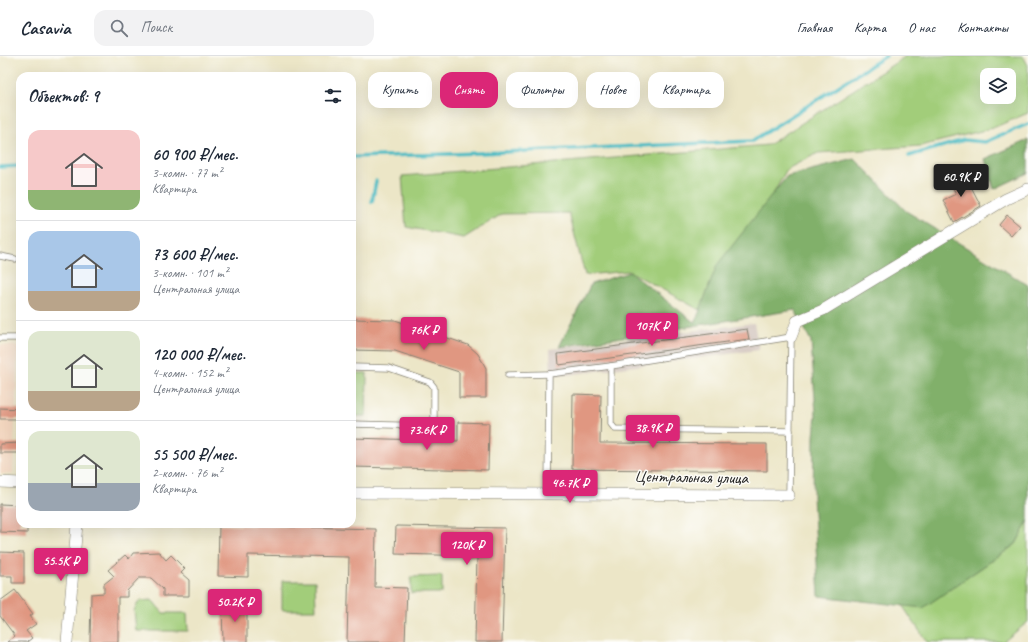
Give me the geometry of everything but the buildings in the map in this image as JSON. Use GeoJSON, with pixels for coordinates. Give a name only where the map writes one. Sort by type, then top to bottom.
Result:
{"type":"FeatureCollection","features":[{"type":"Feature","properties":{"kind":"street"},"geometry":{"type":"LineString","coordinates":[[791,336],[797,320],[823,310],[1006,199],[1028,189]]}},
{"type":"Feature","properties":{"kind":"street"},"geometry":{"type":"LineString","coordinates":[[0,482],[16,483]]}},
{"type":"Feature","properties":{"kind":"street","name":"Центральная улица"},"geometry":{"type":"LineString","coordinates":[[356,493],[789,495]]}},
{"type":"Feature","properties":{"kind":"street"},"geometry":{"type":"LineString","coordinates":[[67,642],[77,528]]}},
{"type":"Feature","properties":{"kind":"lane"},"geometry":{"type":"LineString","coordinates":[[0,256],[15,259]]}},
{"type":"Feature","properties":{"kind":"lane"},"geometry":{"type":"LineString","coordinates":[[508,375],[549,374],[611,366],[791,336],[789,495]]}},
{"type":"Feature","properties":{"kind":"lane"},"geometry":{"type":"LineString","coordinates":[[0,338],[16,338]]}},
{"type":"Feature","properties":{"kind":"lane"},"geometry":{"type":"LineString","coordinates":[[611,366],[610,422],[613,429],[790,431]]}},
{"type":"Feature","properties":{"kind":"lane"},"geometry":{"type":"LineString","coordinates":[[356,367],[389,368],[430,382],[434,387],[434,423],[432,426],[356,424]]}},
{"type":"Feature","properties":{"kind":"lane"},"geometry":{"type":"LineString","coordinates":[[548,493],[549,374]]}},
{"type":"Feature","properties":{"kind":"shaded area"},"geometry":{"type":"Polygon","coordinates":[[[754,323],[759,350],[551,377],[550,349],[754,323]]]}},
{"type":"Feature","properties":{"kind":"shaded area"},"geometry":{"type":"Polygon","coordinates":[[[0,345],[16,346],[16,397],[13,474],[0,474],[0,345]]]}},
{"type":"Feature","properties":{"kind":"green space"},"geometry":{"type":"Polygon","coordinates":[[[906,56],[1023,56],[1028,65],[1028,113],[993,128],[921,146],[818,153],[787,169],[707,314],[629,271],[585,275],[569,213],[502,214],[464,238],[406,227],[402,176],[768,145],[906,56]]]}},
{"type":"Feature","properties":{"kind":"green space"},"geometry":{"type":"Polygon","coordinates":[[[1028,140],[1028,173],[994,189],[985,159],[1028,140]]]}},
{"type":"Feature","properties":{"kind":"green space"},"geometry":{"type":"Polygon","coordinates":[[[855,159],[906,211],[1028,285],[1028,521],[1016,544],[923,608],[819,596],[813,496],[816,414],[811,341],[795,310],[559,347],[591,284],[630,272],[695,323],[717,265],[787,176],[855,159]]]}},
{"type":"Feature","properties":{"kind":"green space"},"geometry":{"type":"Polygon","coordinates":[[[356,373],[367,373],[366,416],[356,416],[356,373]]]}},
{"type":"Feature","properties":{"kind":"green space"},"geometry":{"type":"Polygon","coordinates":[[[1028,521],[1028,622],[1003,642],[927,642],[902,605],[924,607],[1016,544],[1028,521]]]}},
{"type":"Feature","properties":{"kind":"green space"},"geometry":{"type":"Polygon","coordinates":[[[442,576],[442,593],[411,593],[411,577],[442,576]]]}},
{"type":"Feature","properties":{"kind":"green space"},"geometry":{"type":"Polygon","coordinates":[[[282,581],[315,581],[316,610],[282,610],[282,581]]]}},
{"type":"Feature","properties":{"kind":"green space"},"geometry":{"type":"Polygon","coordinates":[[[152,600],[163,613],[187,613],[188,631],[136,631],[134,610],[139,601],[152,600]]]}},
{"type":"Feature","properties":{"kind":"waterway"},"geometry":{"type":"LineString","coordinates":[[356,157],[752,141],[886,56]]}},
{"type":"Feature","properties":{"kind":"waterway"},"geometry":{"type":"LineString","coordinates":[[909,156],[964,140],[985,142],[1028,124]]}},
{"type":"Feature","properties":{"kind":"waterway"},"geometry":{"type":"LineString","coordinates":[[0,167],[16,166]]}},
{"type":"Feature","properties":{"kind":"waterway"},"geometry":{"type":"LineString","coordinates":[[372,202],[376,181]]}}]}
